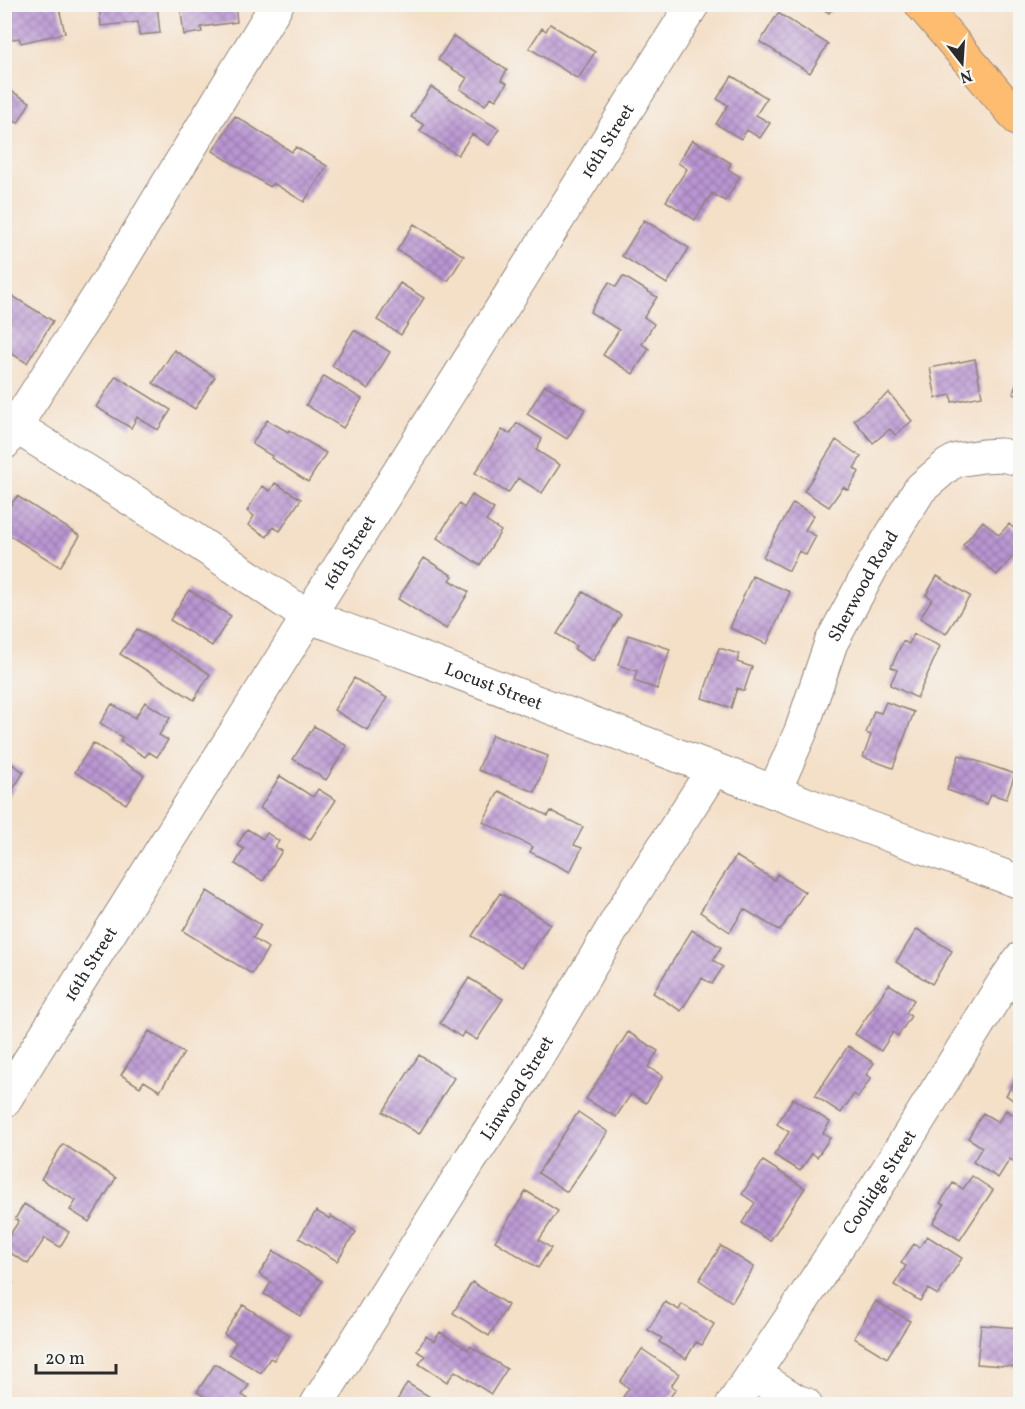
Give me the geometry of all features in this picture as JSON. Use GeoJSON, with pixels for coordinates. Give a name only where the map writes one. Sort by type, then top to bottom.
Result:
{"type":"FeatureCollection","features":[{"type":"Feature","properties":{"kind":"highway"},"geometry":{"type":"LineString","coordinates":[[921,4],[1020,121]]}},
{"type":"Feature","properties":{"kind":"street"},"geometry":{"type":"LineString","coordinates":[[8,429],[118,266],[277,4]]}},
{"type":"Feature","properties":{"kind":"street","name":"16th Street"},"geometry":{"type":"LineString","coordinates":[[4,1101],[693,4]]}},
{"type":"Feature","properties":{"kind":"street","name":"Locust Street"},"geometry":{"type":"LineString","coordinates":[[8,429],[180,530],[308,617],[713,770],[1020,882]]}},
{"type":"Feature","properties":{"kind":"street","name":"Sherwood Road"},"geometry":{"type":"LineString","coordinates":[[774,792],[801,731],[831,643],[873,566],[920,489],[957,460],[1001,455],[1020,459]]}},
{"type":"Feature","properties":{"kind":"street","name":"Linwood Street"},"geometry":{"type":"LineString","coordinates":[[316,1404],[525,1077],[627,904],[713,770]]}},
{"type":"Feature","properties":{"kind":"street","name":"Coolidge Street"},"geometry":{"type":"LineString","coordinates":[[733,1404],[885,1174],[1020,959]]}},
{"type":"Feature","properties":{"kind":"street"},"geometry":{"type":"LineString","coordinates":[[754,1374],[796,1401],[805,1404]]}},
{"type":"Feature","properties":{"kind":"building"},"geometry":{"type":"Polygon","coordinates":[[[12,4],[58,4],[65,33],[21,43],[19,38],[4,41],[4,11],[13,9],[12,4]]]}},
{"type":"Feature","properties":{"kind":"building"},"geometry":{"type":"Polygon","coordinates":[[[99,4],[157,4],[160,33],[139,35],[138,22],[101,26],[99,4]]]}},
{"type":"Feature","properties":{"kind":"building"},"geometry":{"type":"Polygon","coordinates":[[[180,4],[235,4],[237,22],[201,27],[202,32],[184,35],[180,4]]]}},
{"type":"Feature","properties":{"kind":"building"},"geometry":{"type":"Polygon","coordinates":[[[815,4],[835,4],[829,13],[815,4]]]}},
{"type":"Feature","properties":{"kind":"building"},"geometry":{"type":"Polygon","coordinates":[[[778,13],[828,44],[810,73],[760,42],[778,13]]]}},
{"type":"Feature","properties":{"kind":"building"},"geometry":{"type":"Polygon","coordinates":[[[550,24],[595,52],[578,79],[529,48],[542,28],[546,31],[550,24]]]}},
{"type":"Feature","properties":{"kind":"building"},"geometry":{"type":"Polygon","coordinates":[[[453,36],[507,70],[501,80],[507,83],[496,100],[491,97],[485,105],[460,89],[467,78],[438,60],[453,36]]]}},
{"type":"Feature","properties":{"kind":"building"},"geometry":{"type":"Polygon","coordinates":[[[732,76],[767,98],[756,115],[770,123],[760,138],[747,130],[741,139],[716,124],[728,105],[717,99],[732,76]]]}},
{"type":"Feature","properties":{"kind":"building"},"geometry":{"type":"Polygon","coordinates":[[[4,87],[30,102],[18,123],[4,116],[4,87]]]}},
{"type":"Feature","properties":{"kind":"building"},"geometry":{"type":"Polygon","coordinates":[[[431,87],[499,129],[489,145],[472,134],[458,155],[420,131],[424,125],[411,117],[431,87]]]}},
{"type":"Feature","properties":{"kind":"building"},"geometry":{"type":"Polygon","coordinates":[[[235,116],[292,152],[296,147],[327,166],[304,202],[273,183],[270,187],[213,151],[235,116]]]}},
{"type":"Feature","properties":{"kind":"building"},"geometry":{"type":"Polygon","coordinates":[[[692,140],[731,163],[728,169],[740,177],[725,201],[712,193],[695,220],[666,201],[687,169],[678,163],[692,140]]]}},
{"type":"Feature","properties":{"kind":"building"},"geometry":{"type":"Polygon","coordinates":[[[644,220],[689,248],[667,284],[622,256],[644,220]]]}},
{"type":"Feature","properties":{"kind":"building"},"geometry":{"type":"Polygon","coordinates":[[[414,224],[464,256],[448,281],[397,250],[414,224]]]}},
{"type":"Feature","properties":{"kind":"building"},"geometry":{"type":"Polygon","coordinates":[[[623,276],[657,297],[644,317],[654,324],[642,344],[649,349],[633,374],[603,355],[619,330],[590,312],[609,282],[616,287],[623,276]]]}},
{"type":"Feature","properties":{"kind":"building"},"geometry":{"type":"Polygon","coordinates":[[[400,283],[424,298],[401,335],[377,320],[400,283]]]}},
{"type":"Feature","properties":{"kind":"building"},"geometry":{"type":"Polygon","coordinates":[[[9,294],[53,321],[27,363],[4,349],[4,300],[9,294]]]}},
{"type":"Feature","properties":{"kind":"building"},"geometry":{"type":"Polygon","coordinates":[[[354,330],[390,352],[368,389],[332,366],[354,330]]]}},
{"type":"Feature","properties":{"kind":"building"},"geometry":{"type":"Polygon","coordinates":[[[174,350],[215,377],[195,409],[153,383],[174,350]]]}},
{"type":"Feature","properties":{"kind":"building"},"geometry":{"type":"Polygon","coordinates":[[[975,359],[982,396],[952,402],[951,395],[936,398],[930,368],[975,359]]]}},
{"type":"Feature","properties":{"kind":"building"},"geometry":{"type":"Polygon","coordinates":[[[1020,370],[1020,396],[1013,394],[1020,370]]]}},
{"type":"Feature","properties":{"kind":"building"},"geometry":{"type":"Polygon","coordinates":[[[116,376],[171,410],[158,430],[137,417],[131,428],[96,407],[116,376]]]}},
{"type":"Feature","properties":{"kind":"building"},"geometry":{"type":"Polygon","coordinates":[[[324,376],[362,399],[343,428],[306,405],[324,376]]]}},
{"type":"Feature","properties":{"kind":"building"},"geometry":{"type":"Polygon","coordinates":[[[545,385],[585,409],[567,439],[527,414],[545,385]]]}},
{"type":"Feature","properties":{"kind":"building"},"geometry":{"type":"Polygon","coordinates":[[[889,393],[912,421],[895,435],[890,429],[873,443],[854,420],[889,393]]]}},
{"type":"Feature","properties":{"kind":"building"},"geometry":{"type":"Polygon","coordinates":[[[267,420],[288,432],[289,430],[326,453],[308,482],[252,444],[267,420]]]}},
{"type":"Feature","properties":{"kind":"building"},"geometry":{"type":"Polygon","coordinates":[[[517,423],[542,439],[536,450],[560,465],[542,493],[518,478],[508,493],[475,473],[502,430],[510,434],[517,423]]]}},
{"type":"Feature","properties":{"kind":"building"},"geometry":{"type":"Polygon","coordinates":[[[836,440],[861,457],[854,468],[859,472],[848,490],[843,487],[829,507],[804,491],[836,440]]]}},
{"type":"Feature","properties":{"kind":"building"},"geometry":{"type":"Polygon","coordinates":[[[275,483],[301,499],[280,531],[273,527],[267,537],[248,525],[254,516],[247,511],[262,486],[270,491],[275,483]]]}},
{"type":"Feature","properties":{"kind":"building"},"geometry":{"type":"Polygon","coordinates":[[[472,495],[494,509],[486,521],[501,531],[480,565],[437,538],[459,504],[464,508],[472,495]]]}},
{"type":"Feature","properties":{"kind":"building"},"geometry":{"type":"Polygon","coordinates":[[[17,496],[80,536],[60,567],[4,532],[4,515],[17,496]]]}},
{"type":"Feature","properties":{"kind":"building"},"geometry":{"type":"Polygon","coordinates":[[[793,503],[814,515],[805,530],[816,536],[806,555],[799,551],[789,571],[763,557],[793,503]]]}},
{"type":"Feature","properties":{"kind":"building"},"geometry":{"type":"Polygon","coordinates":[[[983,521],[999,535],[1009,524],[1020,534],[1020,548],[997,575],[963,545],[983,521]]]}},
{"type":"Feature","properties":{"kind":"building"},"geometry":{"type":"Polygon","coordinates":[[[424,558],[453,576],[450,580],[469,592],[446,629],[398,599],[424,558]]]}},
{"type":"Feature","properties":{"kind":"building"},"geometry":{"type":"Polygon","coordinates":[[[752,576],[790,592],[767,644],[730,628],[752,576]]]}},
{"type":"Feature","properties":{"kind":"building"},"geometry":{"type":"Polygon","coordinates":[[[937,576],[970,596],[946,634],[920,618],[932,599],[926,595],[937,576]]]}},
{"type":"Feature","properties":{"kind":"building"},"geometry":{"type":"Polygon","coordinates":[[[189,590],[231,616],[212,646],[170,620],[189,590]]]}},
{"type":"Feature","properties":{"kind":"building"},"geometry":{"type":"Polygon","coordinates":[[[583,592],[621,615],[593,661],[574,649],[576,646],[557,634],[583,592]]]}},
{"type":"Feature","properties":{"kind":"building"},"geometry":{"type":"Polygon","coordinates":[[[137,629],[210,674],[194,700],[120,654],[137,629]]]}},
{"type":"Feature","properties":{"kind":"building"},"geometry":{"type":"Polygon","coordinates":[[[914,634],[940,646],[917,698],[890,685],[897,670],[891,667],[903,641],[909,644],[914,634]]]}},
{"type":"Feature","properties":{"kind":"building"},"geometry":{"type":"Polygon","coordinates":[[[628,635],[670,649],[657,689],[634,681],[637,671],[618,665],[628,635]]]}},
{"type":"Feature","properties":{"kind":"building"},"geometry":{"type":"Polygon","coordinates":[[[719,648],[739,654],[737,662],[752,667],[744,691],[737,688],[731,708],[702,698],[719,648]]]}},
{"type":"Feature","properties":{"kind":"building"},"geometry":{"type":"Polygon","coordinates":[[[354,678],[387,698],[367,730],[334,710],[354,678]]]}},
{"type":"Feature","properties":{"kind":"building"},"geometry":{"type":"Polygon","coordinates":[[[145,702],[170,718],[159,735],[168,740],[157,757],[149,752],[145,757],[120,741],[122,737],[100,723],[112,704],[135,718],[145,702]]]}},
{"type":"Feature","properties":{"kind":"building"},"geometry":{"type":"Polygon","coordinates":[[[886,702],[914,712],[893,768],[863,757],[871,735],[866,733],[874,711],[881,713],[886,702]]]}},
{"type":"Feature","properties":{"kind":"building"},"geometry":{"type":"Polygon","coordinates":[[[314,726],[347,746],[326,780],[293,759],[314,726]]]}},
{"type":"Feature","properties":{"kind":"building"},"geometry":{"type":"Polygon","coordinates":[[[492,735],[548,756],[535,792],[478,770],[492,735]]]}},
{"type":"Feature","properties":{"kind":"building"},"geometry":{"type":"Polygon","coordinates":[[[93,743],[144,775],[126,804],[75,772],[93,743]]]}},
{"type":"Feature","properties":{"kind":"building"},"geometry":{"type":"Polygon","coordinates":[[[959,755],[1015,774],[1006,799],[991,794],[987,804],[947,790],[959,755]]]}},
{"type":"Feature","properties":{"kind":"building"},"geometry":{"type":"Polygon","coordinates":[[[4,759],[24,772],[4,803],[4,759]]]}},
{"type":"Feature","properties":{"kind":"building"},"geometry":{"type":"Polygon","coordinates":[[[280,776],[313,797],[318,789],[336,800],[310,840],[260,808],[280,776]]]}},
{"type":"Feature","properties":{"kind":"building"},"geometry":{"type":"Polygon","coordinates":[[[499,791],[548,816],[551,811],[583,827],[574,845],[582,848],[570,872],[530,852],[533,847],[483,822],[499,791]]]}},
{"type":"Feature","properties":{"kind":"building"},"geometry":{"type":"Polygon","coordinates":[[[247,829],[263,839],[267,833],[279,841],[275,847],[282,851],[263,881],[235,864],[244,849],[237,845],[247,829]]]}},
{"type":"Feature","properties":{"kind":"building"},"geometry":{"type":"Polygon","coordinates":[[[736,856],[774,880],[777,874],[805,892],[780,931],[744,909],[730,932],[700,912],[736,856]]]}},
{"type":"Feature","properties":{"kind":"building"},"geometry":{"type":"Polygon","coordinates":[[[207,891],[261,925],[253,938],[268,948],[252,974],[183,931],[207,891]]]}},
{"type":"Feature","properties":{"kind":"building"},"geometry":{"type":"Polygon","coordinates":[[[500,893],[550,924],[522,967],[472,936],[500,893]]]}},
{"type":"Feature","properties":{"kind":"building"},"geometry":{"type":"Polygon","coordinates":[[[917,929],[952,951],[932,984],[896,962],[917,929]]]}},
{"type":"Feature","properties":{"kind":"building"},"geometry":{"type":"Polygon","coordinates":[[[692,930],[721,947],[713,960],[723,967],[712,984],[702,978],[681,1011],[653,993],[692,930]]]}},
{"type":"Feature","properties":{"kind":"building"},"geometry":{"type":"Polygon","coordinates":[[[469,978],[503,999],[477,1040],[464,1032],[461,1037],[440,1023],[469,978]]]}},
{"type":"Feature","properties":{"kind":"building"},"geometry":{"type":"Polygon","coordinates":[[[889,984],[914,1000],[906,1013],[911,1016],[898,1036],[893,1032],[881,1051],[855,1034],[889,984]]]}},
{"type":"Feature","properties":{"kind":"building"},"geometry":{"type":"Polygon","coordinates":[[[149,1031],[184,1053],[160,1091],[144,1081],[140,1087],[121,1075],[149,1031]]]}},
{"type":"Feature","properties":{"kind":"building"},"geometry":{"type":"Polygon","coordinates":[[[628,1032],[658,1051],[648,1067],[663,1076],[646,1103],[631,1094],[616,1117],[586,1099],[628,1032]]]}},
{"type":"Feature","properties":{"kind":"building"},"geometry":{"type":"Polygon","coordinates":[[[848,1046],[874,1063],[866,1075],[871,1078],[858,1097],[854,1094],[841,1113],[815,1096],[848,1046]]]}},
{"type":"Feature","properties":{"kind":"building"},"geometry":{"type":"Polygon","coordinates":[[[419,1055],[454,1078],[419,1134],[383,1112],[419,1055]]]}},
{"type":"Feature","properties":{"kind":"building"},"geometry":{"type":"Polygon","coordinates":[[[1020,1074],[1020,1105],[1006,1095],[1020,1074]]]}},
{"type":"Feature","properties":{"kind":"building"},"geometry":{"type":"Polygon","coordinates":[[[793,1098],[830,1122],[823,1133],[830,1138],[817,1157],[812,1153],[800,1171],[774,1155],[789,1132],[777,1124],[793,1098]]]}},
{"type":"Feature","properties":{"kind":"building"},"geometry":{"type":"Polygon","coordinates":[[[1006,1110],[1020,1119],[1020,1166],[1010,1159],[998,1178],[973,1162],[982,1147],[968,1138],[983,1113],[998,1122],[1006,1110]]]}},
{"type":"Feature","properties":{"kind":"building"},"geometry":{"type":"Polygon","coordinates":[[[578,1112],[608,1132],[567,1192],[538,1173],[578,1112]]]}},
{"type":"Feature","properties":{"kind":"building"},"geometry":{"type":"Polygon","coordinates":[[[63,1144],[116,1178],[89,1222],[70,1210],[76,1201],[41,1179],[63,1144]]]}},
{"type":"Feature","properties":{"kind":"building"},"geometry":{"type":"Polygon","coordinates":[[[763,1161],[805,1188],[770,1241],[742,1223],[755,1203],[742,1194],[763,1161]]]}},
{"type":"Feature","properties":{"kind":"building"},"geometry":{"type":"Polygon","coordinates":[[[972,1176],[993,1190],[960,1240],[933,1223],[944,1205],[940,1203],[953,1183],[963,1189],[972,1176]]]}},
{"type":"Feature","properties":{"kind":"building"},"geometry":{"type":"Polygon","coordinates":[[[526,1191],[558,1211],[539,1240],[551,1248],[538,1268],[495,1241],[526,1191]]]}},
{"type":"Feature","properties":{"kind":"building"},"geometry":{"type":"Polygon","coordinates":[[[24,1204],[69,1232],[60,1247],[45,1238],[28,1264],[4,1249],[4,1243],[19,1221],[15,1219],[24,1204]]]}},
{"type":"Feature","properties":{"kind":"building"},"geometry":{"type":"Polygon","coordinates":[[[316,1211],[330,1219],[331,1216],[356,1232],[337,1261],[299,1238],[316,1211]]]}},
{"type":"Feature","properties":{"kind":"building"},"geometry":{"type":"Polygon","coordinates":[[[927,1236],[962,1258],[938,1295],[928,1289],[920,1301],[894,1285],[906,1266],[901,1263],[914,1244],[919,1248],[927,1236]]]}},
{"type":"Feature","properties":{"kind":"building"},"geometry":{"type":"Polygon","coordinates":[[[721,1246],[754,1267],[732,1302],[699,1280],[721,1246]]]}},
{"type":"Feature","properties":{"kind":"building"},"geometry":{"type":"Polygon","coordinates":[[[274,1251],[322,1281],[300,1316],[264,1294],[271,1282],[259,1274],[274,1251]]]}},
{"type":"Feature","properties":{"kind":"building"},"geometry":{"type":"Polygon","coordinates":[[[4,1278],[13,1283],[4,1296],[4,1278]]]}},
{"type":"Feature","properties":{"kind":"building"},"geometry":{"type":"Polygon","coordinates":[[[472,1282],[508,1305],[489,1336],[453,1313],[472,1282]]]}},
{"type":"Feature","properties":{"kind":"building"},"geometry":{"type":"Polygon","coordinates":[[[876,1301],[910,1321],[887,1358],[854,1338],[876,1301]]]}},
{"type":"Feature","properties":{"kind":"building"},"geometry":{"type":"Polygon","coordinates":[[[665,1302],[679,1310],[682,1304],[714,1324],[702,1345],[696,1342],[686,1359],[659,1342],[662,1338],[648,1330],[665,1302]]]}},
{"type":"Feature","properties":{"kind":"building"},"geometry":{"type":"Polygon","coordinates":[[[243,1305],[290,1335],[274,1360],[270,1358],[261,1373],[229,1354],[236,1342],[224,1334],[243,1305]]]}},
{"type":"Feature","properties":{"kind":"building"},"geometry":{"type":"Polygon","coordinates":[[[981,1325],[1020,1328],[1020,1362],[1017,1362],[1016,1367],[977,1364],[981,1325]]]}},
{"type":"Feature","properties":{"kind":"building"},"geometry":{"type":"Polygon","coordinates":[[[440,1332],[468,1350],[470,1346],[507,1369],[491,1394],[455,1371],[447,1382],[419,1364],[425,1356],[417,1351],[426,1336],[434,1341],[440,1332]]]}},
{"type":"Feature","properties":{"kind":"building"},"geometry":{"type":"Polygon","coordinates":[[[642,1349],[679,1374],[671,1386],[676,1389],[665,1404],[624,1404],[620,1402],[629,1388],[620,1382],[642,1349]]]}},
{"type":"Feature","properties":{"kind":"building"},"geometry":{"type":"Polygon","coordinates":[[[215,1364],[249,1385],[242,1395],[248,1399],[244,1404],[216,1404],[197,1392],[215,1364]]]}},
{"type":"Feature","properties":{"kind":"building"},"geometry":{"type":"Polygon","coordinates":[[[407,1383],[435,1400],[433,1404],[395,1404],[407,1383]]]}}]}
